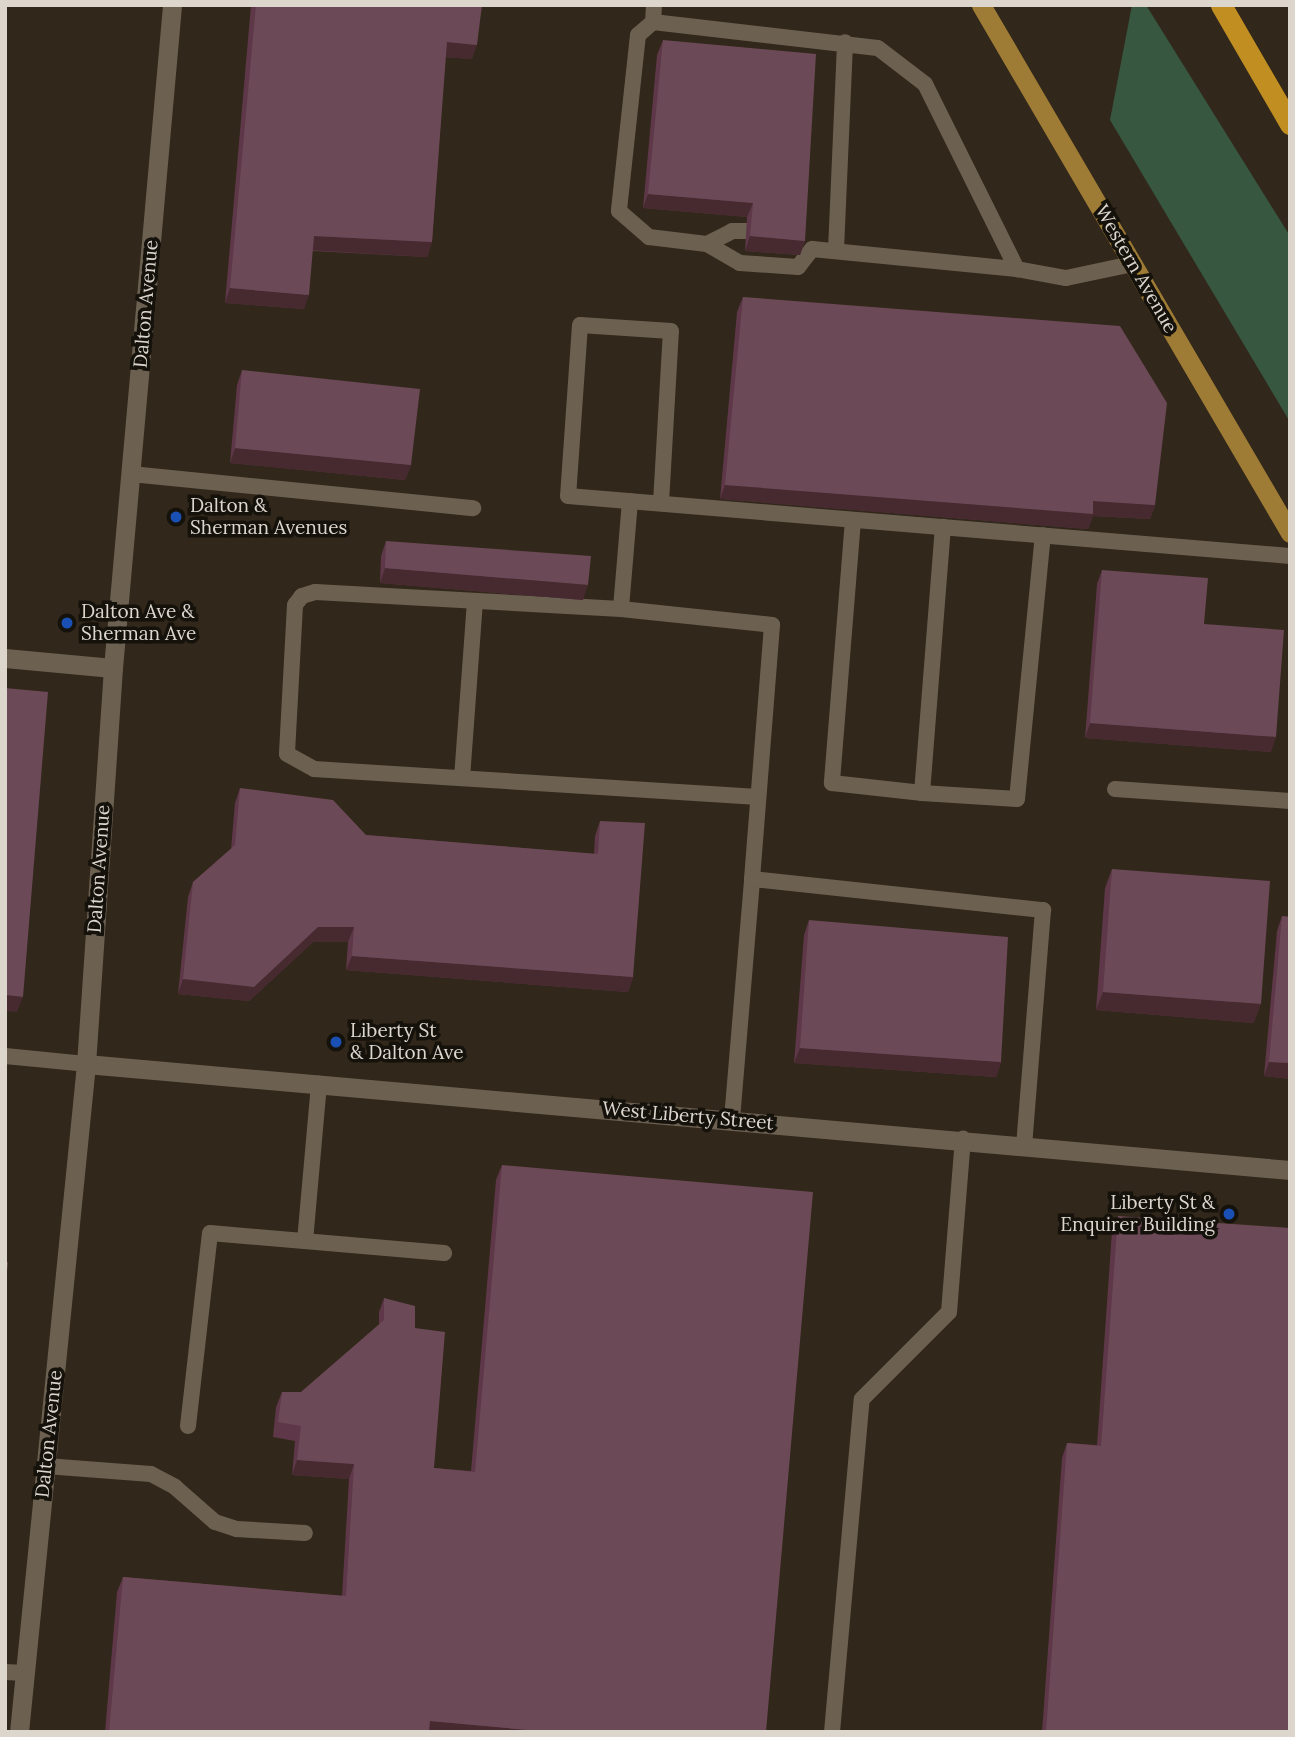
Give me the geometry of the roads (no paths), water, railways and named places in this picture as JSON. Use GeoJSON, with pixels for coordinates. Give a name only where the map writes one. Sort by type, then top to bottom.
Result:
{"type":"FeatureCollection","features":[{"type":"Feature","properties":{"kind":"highway"},"geometry":{"type":"LineString","coordinates":[[1221,5],[1290,124]]}},
{"type":"Feature","properties":{"kind":"main road","name":"Dalton Avenue"},"geometry":{"type":"LineString","coordinates":[[19,1732],[15,1672],[46,1466],[86,1064],[113,668],[172,5]]}},
{"type":"Feature","properties":{"kind":"main road","name":"Western Avenue"},"geometry":{"type":"LineString","coordinates":[[981,5],[1290,533]]}},
{"type":"Feature","properties":{"kind":"main road"},"geometry":{"type":"LineString","coordinates":[[5,658],[113,668]]}},
{"type":"Feature","properties":{"kind":"main road","name":"West Liberty Street"},"geometry":{"type":"LineString","coordinates":[[86,1064],[1024,1144],[1290,1170]]}},
{"type":"Feature","properties":{"kind":"lane"},"geometry":{"type":"LineString","coordinates":[[812,249],[798,267],[740,263],[707,244],[649,237],[619,211],[638,35],[654,13],[878,48],[925,84],[1017,268]]}},
{"type":"Feature","properties":{"kind":"lane"},"geometry":{"type":"LineString","coordinates":[[836,250],[845,42]]}},
{"type":"Feature","properties":{"kind":"lane"},"geometry":{"type":"LineString","coordinates":[[707,244],[732,230],[747,230]]}},
{"type":"Feature","properties":{"kind":"lane"},"geometry":{"type":"LineString","coordinates":[[801,234],[812,249]]}},
{"type":"Feature","properties":{"kind":"lane"},"geometry":{"type":"LineString","coordinates":[[812,249],[1017,268],[1066,278],[1132,264]]}},
{"type":"Feature","properties":{"kind":"lane"},"geometry":{"type":"LineString","coordinates":[[661,503],[671,331],[580,325],[568,496],[1290,556]]}},
{"type":"Feature","properties":{"kind":"lane"},"geometry":{"type":"LineString","coordinates":[[131,474],[473,508]]}},
{"type":"Feature","properties":{"kind":"lane"},"geometry":{"type":"LineString","coordinates":[[621,609],[630,501]]}},
{"type":"Feature","properties":{"kind":"lane"},"geometry":{"type":"LineString","coordinates":[[853,520],[832,783],[922,793],[1017,799],[1043,535]]}},
{"type":"Feature","properties":{"kind":"lane"},"geometry":{"type":"LineString","coordinates":[[922,793],[943,527]]}},
{"type":"Feature","properties":{"kind":"lane"},"geometry":{"type":"LineString","coordinates":[[732,1119],[772,625],[621,609],[315,592],[302,596],[295,606],[287,754],[314,769],[758,797]]}},
{"type":"Feature","properties":{"kind":"lane"},"geometry":{"type":"LineString","coordinates":[[462,778],[475,601]]}},
{"type":"Feature","properties":{"kind":"lane"},"geometry":{"type":"LineString","coordinates":[[1115,789],[1290,801]]}},
{"type":"Feature","properties":{"kind":"lane"},"geometry":{"type":"LineString","coordinates":[[752,879],[1044,909],[1024,1144]]}},
{"type":"Feature","properties":{"kind":"lane"},"geometry":{"type":"LineString","coordinates":[[5,1056],[86,1064]]}},
{"type":"Feature","properties":{"kind":"lane"},"geometry":{"type":"LineString","coordinates":[[305,1241],[319,1084]]}},
{"type":"Feature","properties":{"kind":"lane"},"geometry":{"type":"LineString","coordinates":[[832,1732],[862,1399],[949,1312],[963,1139]]}},
{"type":"Feature","properties":{"kind":"lane"},"geometry":{"type":"LineString","coordinates":[[188,1426],[210,1233],[444,1253]]}},
{"type":"Feature","properties":{"kind":"lane"},"geometry":{"type":"LineString","coordinates":[[46,1466],[151,1475],[175,1487],[215,1522],[237,1529],[305,1533]]}},
{"type":"Feature","properties":{"kind":"place","name":"Dalton & Sherman Avenues"},"geometry":{"type":"Point","coordinates":[176,517]}},
{"type":"Feature","properties":{"kind":"place","name":"Dalton Ave & Sherman Ave"},"geometry":{"type":"Point","coordinates":[67,623]}},
{"type":"Feature","properties":{"kind":"place","name":"Liberty St & Dalton Ave"},"geometry":{"type":"Point","coordinates":[336,1042]}},
{"type":"Feature","properties":{"kind":"place","name":"Liberty St & Enquirer Building"},"geometry":{"type":"Point","coordinates":[1229,1214]}}]}
